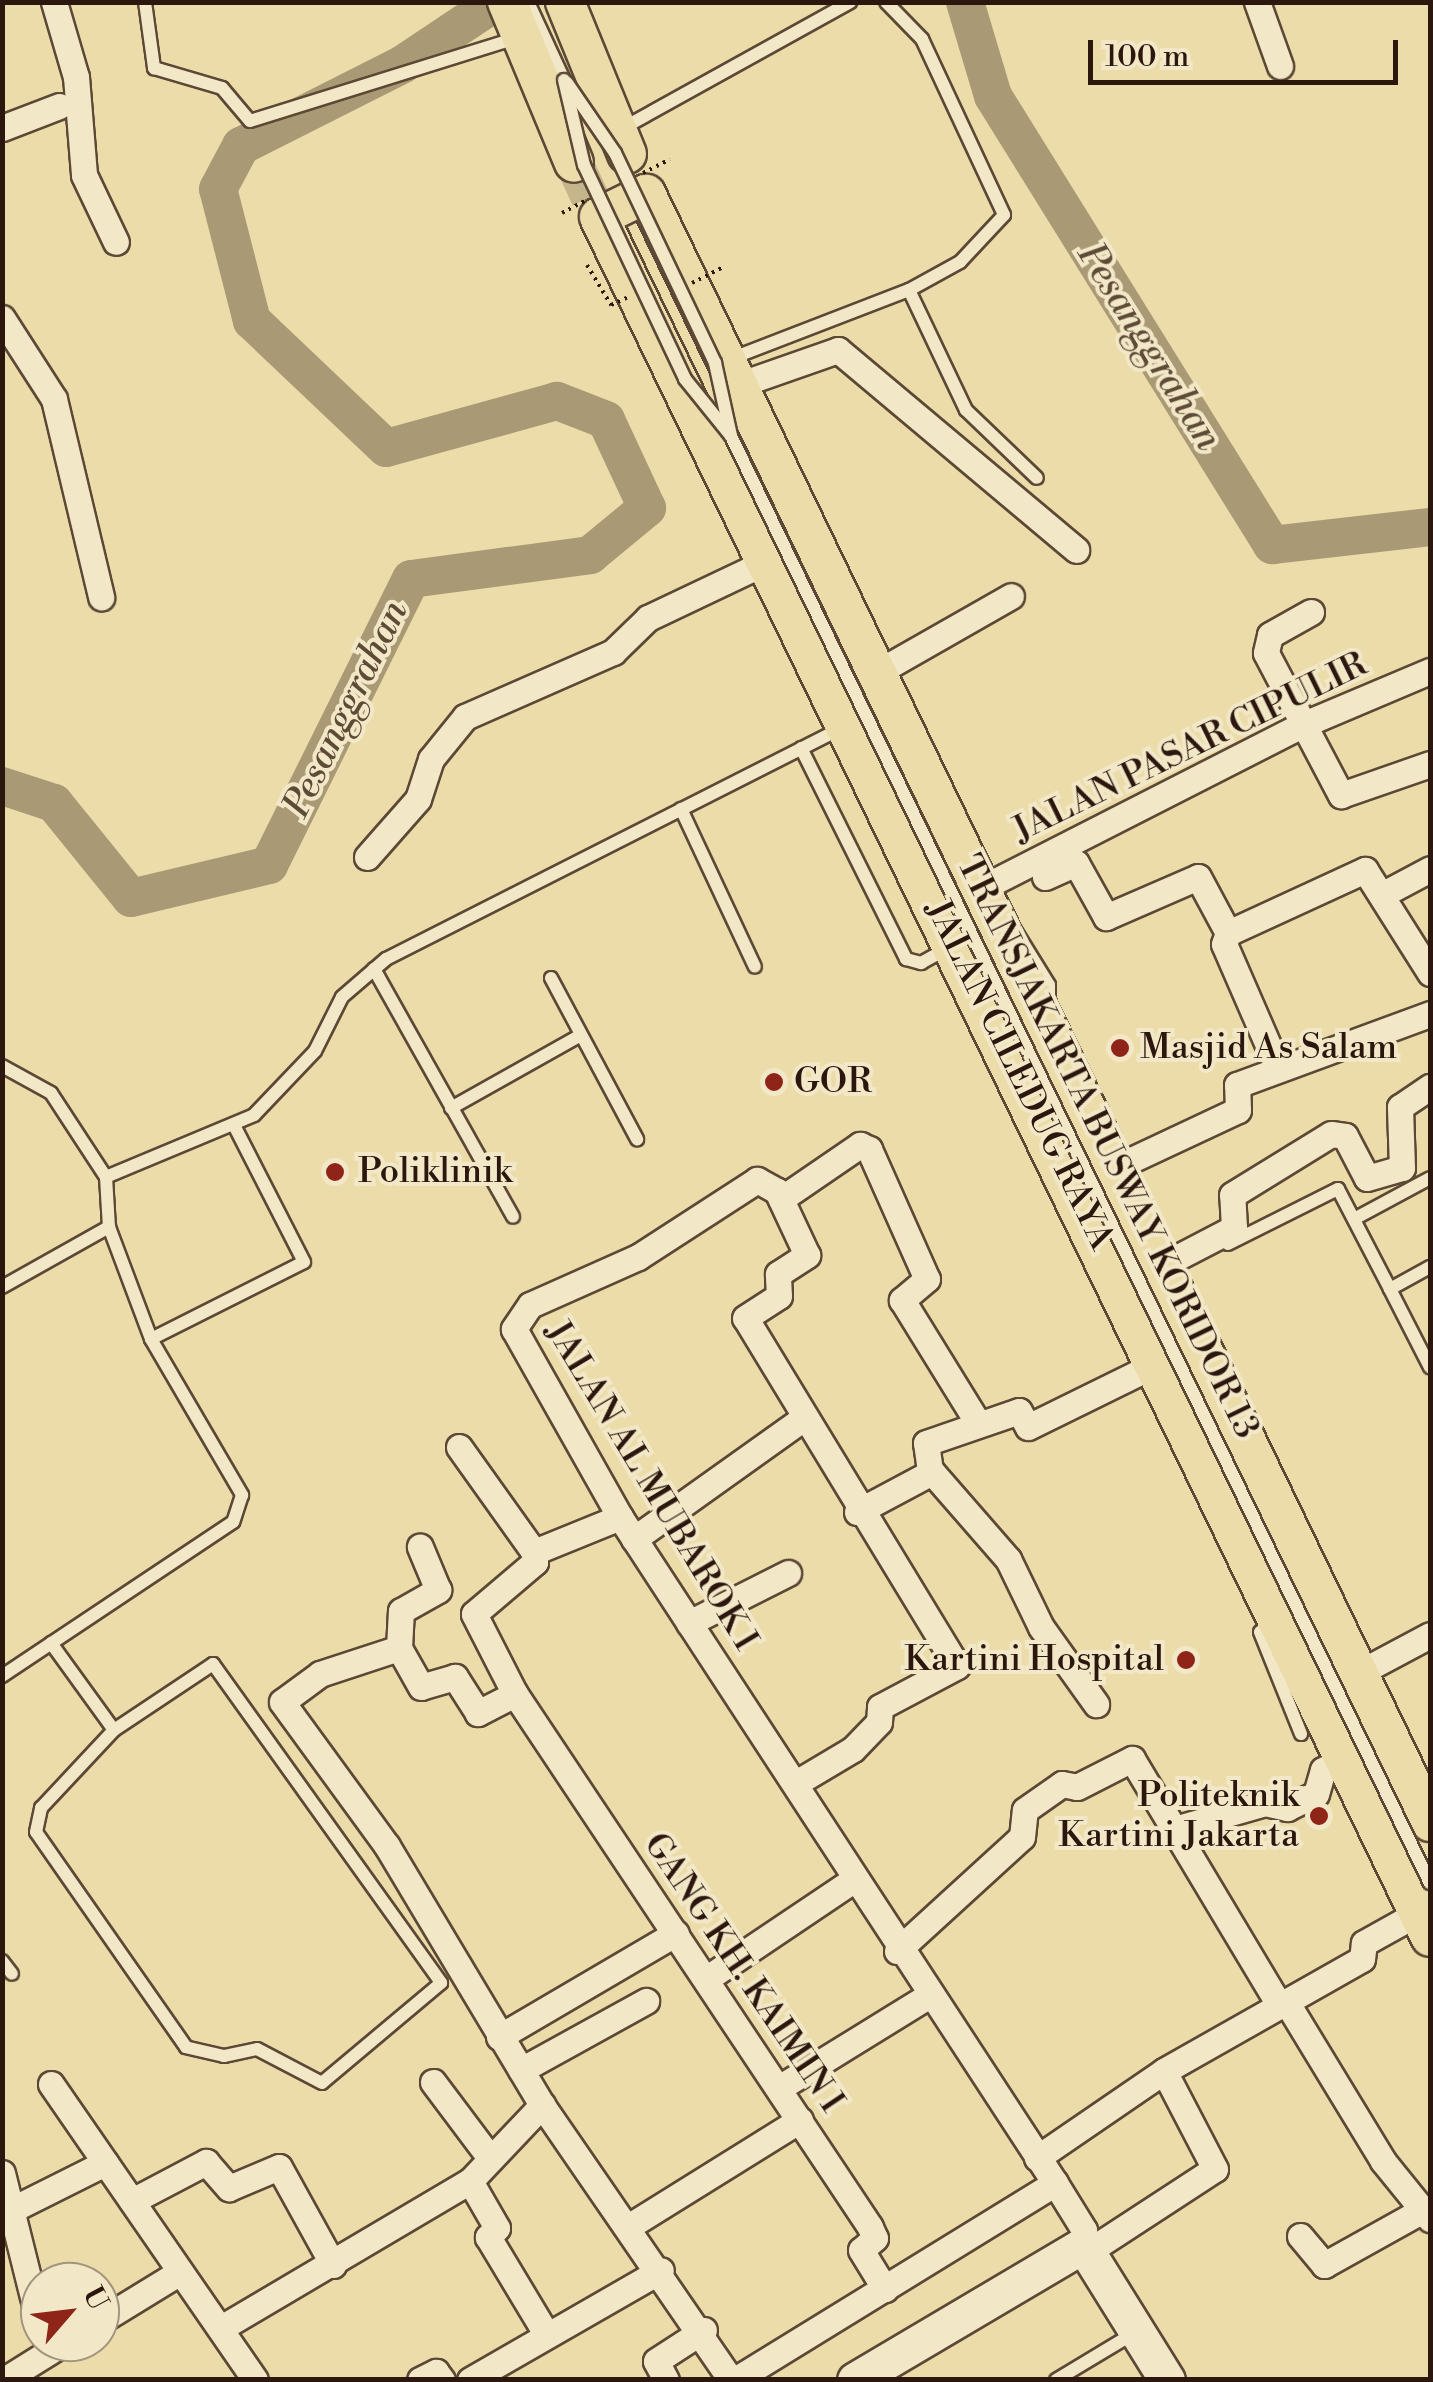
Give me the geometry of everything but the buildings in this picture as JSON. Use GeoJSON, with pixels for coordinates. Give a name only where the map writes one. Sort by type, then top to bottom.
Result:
{"type":"FeatureCollection","features":[{"type":"Feature","properties":{"kind":"main road"},"geometry":{"type":"LineString","coordinates":[[565,2],[576,44],[621,142]]}},
{"type":"Feature","properties":{"kind":"main road"},"geometry":{"type":"LineString","coordinates":[[528,24],[576,44]]}},
{"type":"Feature","properties":{"kind":"main road"},"geometry":{"type":"LineString","coordinates":[[528,24],[574,163]]}},
{"type":"Feature","properties":{"kind":"main road","name":"JALAN CILEDUG RAYA"},"geometry":{"type":"LineString","coordinates":[[1426,1911],[1278,1620],[852,724],[599,217],[646,194],[986,903],[1031,973],[1037,1012],[1110,1170],[1318,1602],[1430,1822]]}},
{"type":"Feature","properties":{"kind":"main road"},"geometry":{"type":"LineString","coordinates":[[982,997],[1031,973]]}},
{"type":"Feature","properties":{"kind":"main road"},"geometry":{"type":"LineString","coordinates":[[1158,1363],[1193,1344]]}},
{"type":"Feature","properties":{"kind":"main road"},"geometry":{"type":"LineString","coordinates":[[1278,1620],[1318,1602]]}},
{"type":"Feature","properties":{"kind":"street"},"geometry":{"type":"LineString","coordinates":[[54,2],[68,102],[84,175],[116,242]]}},
{"type":"Feature","properties":{"kind":"street"},"geometry":{"type":"LineString","coordinates":[[1256,2],[1280,66]]}},
{"type":"Feature","properties":{"kind":"street"},"geometry":{"type":"LineString","coordinates":[[2,128],[68,102]]}},
{"type":"Feature","properties":{"kind":"street"},"geometry":{"type":"LineString","coordinates":[[2,318],[54,399],[101,597]]}},
{"type":"Feature","properties":{"kind":"street"},"geometry":{"type":"LineString","coordinates":[[732,373],[838,350],[1076,550]]}},
{"type":"Feature","properties":{"kind":"street"},"geometry":{"type":"LineString","coordinates":[[367,856],[418,800],[432,759],[465,717],[612,652],[648,618],[770,560]]}},
{"type":"Feature","properties":{"kind":"street"},"geometry":{"type":"LineString","coordinates":[[886,688],[1011,596]]}},
{"type":"Feature","properties":{"kind":"street"},"geometry":{"type":"LineString","coordinates":[[1311,612],[1266,646],[1302,725],[1344,798],[1430,764]]}},
{"type":"Feature","properties":{"kind":"street","name":"JALAN PASAR CIPULIR"},"geometry":{"type":"LineString","coordinates":[[986,903],[1302,725],[1430,671]]}},
{"type":"Feature","properties":{"kind":"street"},"geometry":{"type":"LineString","coordinates":[[1072,855],[1103,917],[1202,878],[1228,932],[1224,944],[1278,1068]]}},
{"type":"Feature","properties":{"kind":"street"},"geometry":{"type":"LineString","coordinates":[[1387,892],[1430,869]]}},
{"type":"Feature","properties":{"kind":"street"},"geometry":{"type":"LineString","coordinates":[[1228,932],[1359,870],[1387,892],[1430,973]]}},
{"type":"Feature","properties":{"kind":"street"},"geometry":{"type":"LineString","coordinates":[[1110,1170],[1238,1110],[1237,1084],[1430,1014]]}},
{"type":"Feature","properties":{"kind":"street"},"geometry":{"type":"LineString","coordinates":[[1159,1272],[1232,1230],[1232,1195],[1331,1134],[1344,1136],[1367,1178],[1402,1168],[1400,1106],[1430,1087]]}},
{"type":"Feature","properties":{"kind":"street"},"geometry":{"type":"LineString","coordinates":[[796,1783],[853,1749],[880,1722],[880,1707],[957,1666],[857,1512],[744,1317],[779,1296],[778,1274],[807,1255],[781,1199],[860,1145],[868,1148],[927,1279],[902,1300],[976,1420]]}},
{"type":"Feature","properties":{"kind":"street","name":"JALAN AL MUBAROK I"},"geometry":{"type":"LineString","coordinates":[[781,1199],[757,1180],[638,1257],[517,1315],[528,1361],[620,1517],[796,1783],[897,1951],[1055,2183],[1084,2230],[1086,2248]]}},
{"type":"Feature","properties":{"kind":"street"},"geometry":{"type":"LineString","coordinates":[[1096,1704],[1041,1627],[1008,1559],[930,1471],[920,1447],[976,1420],[1021,1411],[1028,1426],[1158,1363]]}},
{"type":"Feature","properties":{"kind":"street"},"geometry":{"type":"LineString","coordinates":[[634,1539],[802,1419]]}},
{"type":"Feature","properties":{"kind":"street"},"geometry":{"type":"LineString","coordinates":[[459,1446],[534,1552],[620,1517]]}},
{"type":"Feature","properties":{"kind":"street"},"geometry":{"type":"LineString","coordinates":[[857,1512],[930,1471]]}},
{"type":"Feature","properties":{"kind":"street"},"geometry":{"type":"LineString","coordinates":[[420,1547],[438,1590],[402,1612],[399,1648],[421,1688],[455,1677],[478,1713],[515,1694]]}},
{"type":"Feature","properties":{"kind":"street","name":"GANG KH. KAIMIN I"},"geometry":{"type":"LineString","coordinates":[[534,1552],[536,1562],[474,1614],[515,1694],[870,2227],[875,2238],[861,2250],[885,2289]]}},
{"type":"Feature","properties":{"kind":"street"},"geometry":{"type":"LineString","coordinates":[[689,1623],[788,1573]]}},
{"type":"Feature","properties":{"kind":"street"},"geometry":{"type":"LineString","coordinates":[[1354,1675],[1430,1635]]}},
{"type":"Feature","properties":{"kind":"street"},"geometry":{"type":"LineString","coordinates":[[399,1648],[320,1674],[282,1702],[386,1846],[542,2105],[704,2330],[732,2380],[1055,2183]]}},
{"type":"Feature","properties":{"kind":"street"},"geometry":{"type":"LineString","coordinates":[[1171,1830],[1265,1803],[1287,1808],[1316,1794],[1323,1770],[1387,1738]]}},
{"type":"Feature","properties":{"kind":"street"},"geometry":{"type":"LineString","coordinates":[[897,1951],[1022,1837],[1025,1810],[1062,1784],[1077,1787],[1132,1759],[1171,1830],[1283,2005],[1427,2214],[1324,2266],[1300,2236]]}},
{"type":"Feature","properties":{"kind":"street"},"geometry":{"type":"LineString","coordinates":[[706,1979],[855,1878]]}},
{"type":"Feature","properties":{"kind":"street"},"geometry":{"type":"LineString","coordinates":[[1037,2158],[1164,2071],[1283,2005],[1426,1911]]}},
{"type":"Feature","properties":{"kind":"street"},"geometry":{"type":"LineString","coordinates":[[499,2037],[676,1933]]}},
{"type":"Feature","properties":{"kind":"street"},"geometry":{"type":"LineString","coordinates":[[779,2088],[928,1996]]}},
{"type":"Feature","properties":{"kind":"street"},"geometry":{"type":"LineString","coordinates":[[521,2070],[646,2001]]}},
{"type":"Feature","properties":{"kind":"street"},"geometry":{"type":"LineString","coordinates":[[856,2380],[1086,2248],[1215,2168],[1164,2071]]}},
{"type":"Feature","properties":{"kind":"street"},"geometry":{"type":"LineString","coordinates":[[433,2082],[487,2154]]}},
{"type":"Feature","properties":{"kind":"street"},"geometry":{"type":"LineString","coordinates":[[51,2084],[132,2202],[176,2275],[221,2328],[256,2380]]}},
{"type":"Feature","properties":{"kind":"street"},"geometry":{"type":"LineString","coordinates":[[221,2328],[470,2181],[487,2154],[542,2105]]}},
{"type":"Feature","properties":{"kind":"street"},"geometry":{"type":"LineString","coordinates":[[631,2225],[800,2120]]}},
{"type":"Feature","properties":{"kind":"street"},"geometry":{"type":"LineString","coordinates":[[132,2202],[206,2162],[235,2188],[280,2167],[333,2264]]}},
{"type":"Feature","properties":{"kind":"street"},"geometry":{"type":"LineString","coordinates":[[10,2211],[105,2163]]}},
{"type":"Feature","properties":{"kind":"street"},"geometry":{"type":"LineString","coordinates":[[2,2173],[20,2270]]}},
{"type":"Feature","properties":{"kind":"street"},"geometry":{"type":"LineString","coordinates":[[470,2181],[497,2228],[488,2236],[546,2335]]}},
{"type":"Feature","properties":{"kind":"street"},"geometry":{"type":"LineString","coordinates":[[1086,2248],[1167,2380]]}},
{"type":"Feature","properties":{"kind":"street"},"geometry":{"type":"LineString","coordinates":[[470,2380],[661,2270]]}},
{"type":"Feature","properties":{"kind":"street"},"geometry":{"type":"LineString","coordinates":[[120,2309],[176,2275]]}},
{"type":"Feature","properties":{"kind":"street"},"geometry":{"type":"LineString","coordinates":[[666,2380],[656,2361],[704,2330]]}},
{"type":"Feature","properties":{"kind":"street"},"geometry":{"type":"LineString","coordinates":[[4,2380],[31,2372]]}},
{"type":"Feature","properties":{"kind":"street"},"geometry":{"type":"LineString","coordinates":[[420,2380],[436,2372],[442,2380]]}},
{"type":"Feature","properties":{"kind":"lane"},"geometry":{"type":"LineString","coordinates":[[145,2],[154,68],[222,88],[250,120],[419,67],[528,24]]}},
{"type":"Feature","properties":{"kind":"lane"},"geometry":{"type":"LineString","coordinates":[[621,142],[850,2]]}},
{"type":"Feature","properties":{"kind":"lane"},"geometry":{"type":"LineString","coordinates":[[732,373],[910,290],[960,262],[1004,215],[922,39],[886,2]]}},
{"type":"Feature","properties":{"kind":"lane","name":"TRANSJAKARTA BUSWAY KORIDOR 13"},"geometry":{"type":"LineString","coordinates":[[528,24],[615,153],[715,363],[731,436],[1426,1911]]}},
{"type":"Feature","properties":{"kind":"lane","name":"TRANSJAKARTA BUSWAY KORIDOR 13"},"geometry":{"type":"LineString","coordinates":[[528,24],[584,165],[685,380],[731,436]]}},
{"type":"Feature","properties":{"kind":"lane"},"geometry":{"type":"LineString","coordinates":[[910,290],[966,410],[1036,478]]}},
{"type":"Feature","properties":{"kind":"lane"},"geometry":{"type":"LineString","coordinates":[[106,1177],[234,1125],[315,1051],[342,997],[374,969],[852,724],[886,688]]}},
{"type":"Feature","properties":{"kind":"lane"},"geometry":{"type":"LineString","coordinates":[[801,748],[906,959],[921,962],[957,944]]}},
{"type":"Feature","properties":{"kind":"lane"},"geometry":{"type":"LineString","coordinates":[[680,809],[755,967]]}},
{"type":"Feature","properties":{"kind":"lane"},"geometry":{"type":"LineString","coordinates":[[374,969],[513,1217]]}},
{"type":"Feature","properties":{"kind":"lane"},"geometry":{"type":"LineString","coordinates":[[551,978],[637,1140]]}},
{"type":"Feature","properties":{"kind":"lane"},"geometry":{"type":"LineString","coordinates":[[451,1108],[580,1035]]}},
{"type":"Feature","properties":{"kind":"lane"},"geometry":{"type":"LineString","coordinates":[[2,1066],[52,1093],[106,1177],[109,1227],[151,1339],[238,1479],[241,1507],[233,1522],[2,1676]]}},
{"type":"Feature","properties":{"kind":"lane"},"geometry":{"type":"LineString","coordinates":[[151,1339],[304,1262],[234,1125]]}},
{"type":"Feature","properties":{"kind":"lane"},"geometry":{"type":"LineString","coordinates":[[1354,1219],[1430,1178]]}},
{"type":"Feature","properties":{"kind":"lane"},"geometry":{"type":"LineString","coordinates":[[1159,1272],[1338,1188],[1430,1367]]}},
{"type":"Feature","properties":{"kind":"lane"},"geometry":{"type":"LineString","coordinates":[[2,1287],[109,1227]]}},
{"type":"Feature","properties":{"kind":"lane"},"geometry":{"type":"LineString","coordinates":[[1390,1289],[1430,1267]]}},
{"type":"Feature","properties":{"kind":"lane"},"geometry":{"type":"LineString","coordinates":[[1278,1620],[1260,1632],[1301,1734]]}},
{"type":"Feature","properties":{"kind":"lane"},"geometry":{"type":"LineString","coordinates":[[51,1643],[114,1730]]}},
{"type":"Feature","properties":{"kind":"lane"},"geometry":{"type":"LineString","coordinates":[[203,1664],[221,1670],[356,1855],[439,1992],[322,2083],[257,2048],[224,2056],[186,2048],[36,1832],[40,1808],[114,1730],[203,1664]]}},
{"type":"Feature","properties":{"kind":"lane"},"geometry":{"type":"LineString","coordinates":[[2,1961],[12,1974]]}},
{"type":"Feature","properties":{"kind":"lane"},"geometry":{"type":"LineString","coordinates":[[1056,2380],[1138,2331]]}},
{"type":"Feature","properties":{"kind":"waterway","name":"Pesanggrahan"},"geometry":{"type":"LineString","coordinates":[[2,786],[54,803],[131,898],[269,865],[411,579],[590,555],[647,508],[606,420],[557,401],[386,448],[252,321],[218,189],[241,146],[403,64],[496,2]]}},
{"type":"Feature","properties":{"kind":"waterway","name":"Pesanggrahan"},"geometry":{"type":"LineString","coordinates":[[965,2],[993,96],[1272,545],[1430,527]]}},
{"type":"Feature","properties":{"kind":"tunnel"},"geometry":{"type":"LineString","coordinates":[[574,163],[599,217]]}},
{"type":"Feature","properties":{"kind":"place","name":"Masjid As Salam"},"geometry":{"type":"Point","coordinates":[1120,1048]}},
{"type":"Feature","properties":{"kind":"place","name":"GOR"},"geometry":{"type":"Point","coordinates":[774,1082]}},
{"type":"Feature","properties":{"kind":"place","name":"Poliklinik"},"geometry":{"type":"Point","coordinates":[335,1172]}},
{"type":"Feature","properties":{"kind":"place","name":"Kartini Hospital"},"geometry":{"type":"Point","coordinates":[1186,1660]}},
{"type":"Feature","properties":{"kind":"place","name":"Politeknik Kartini Jakarta"},"geometry":{"type":"Point","coordinates":[1319,1816]}}]}
